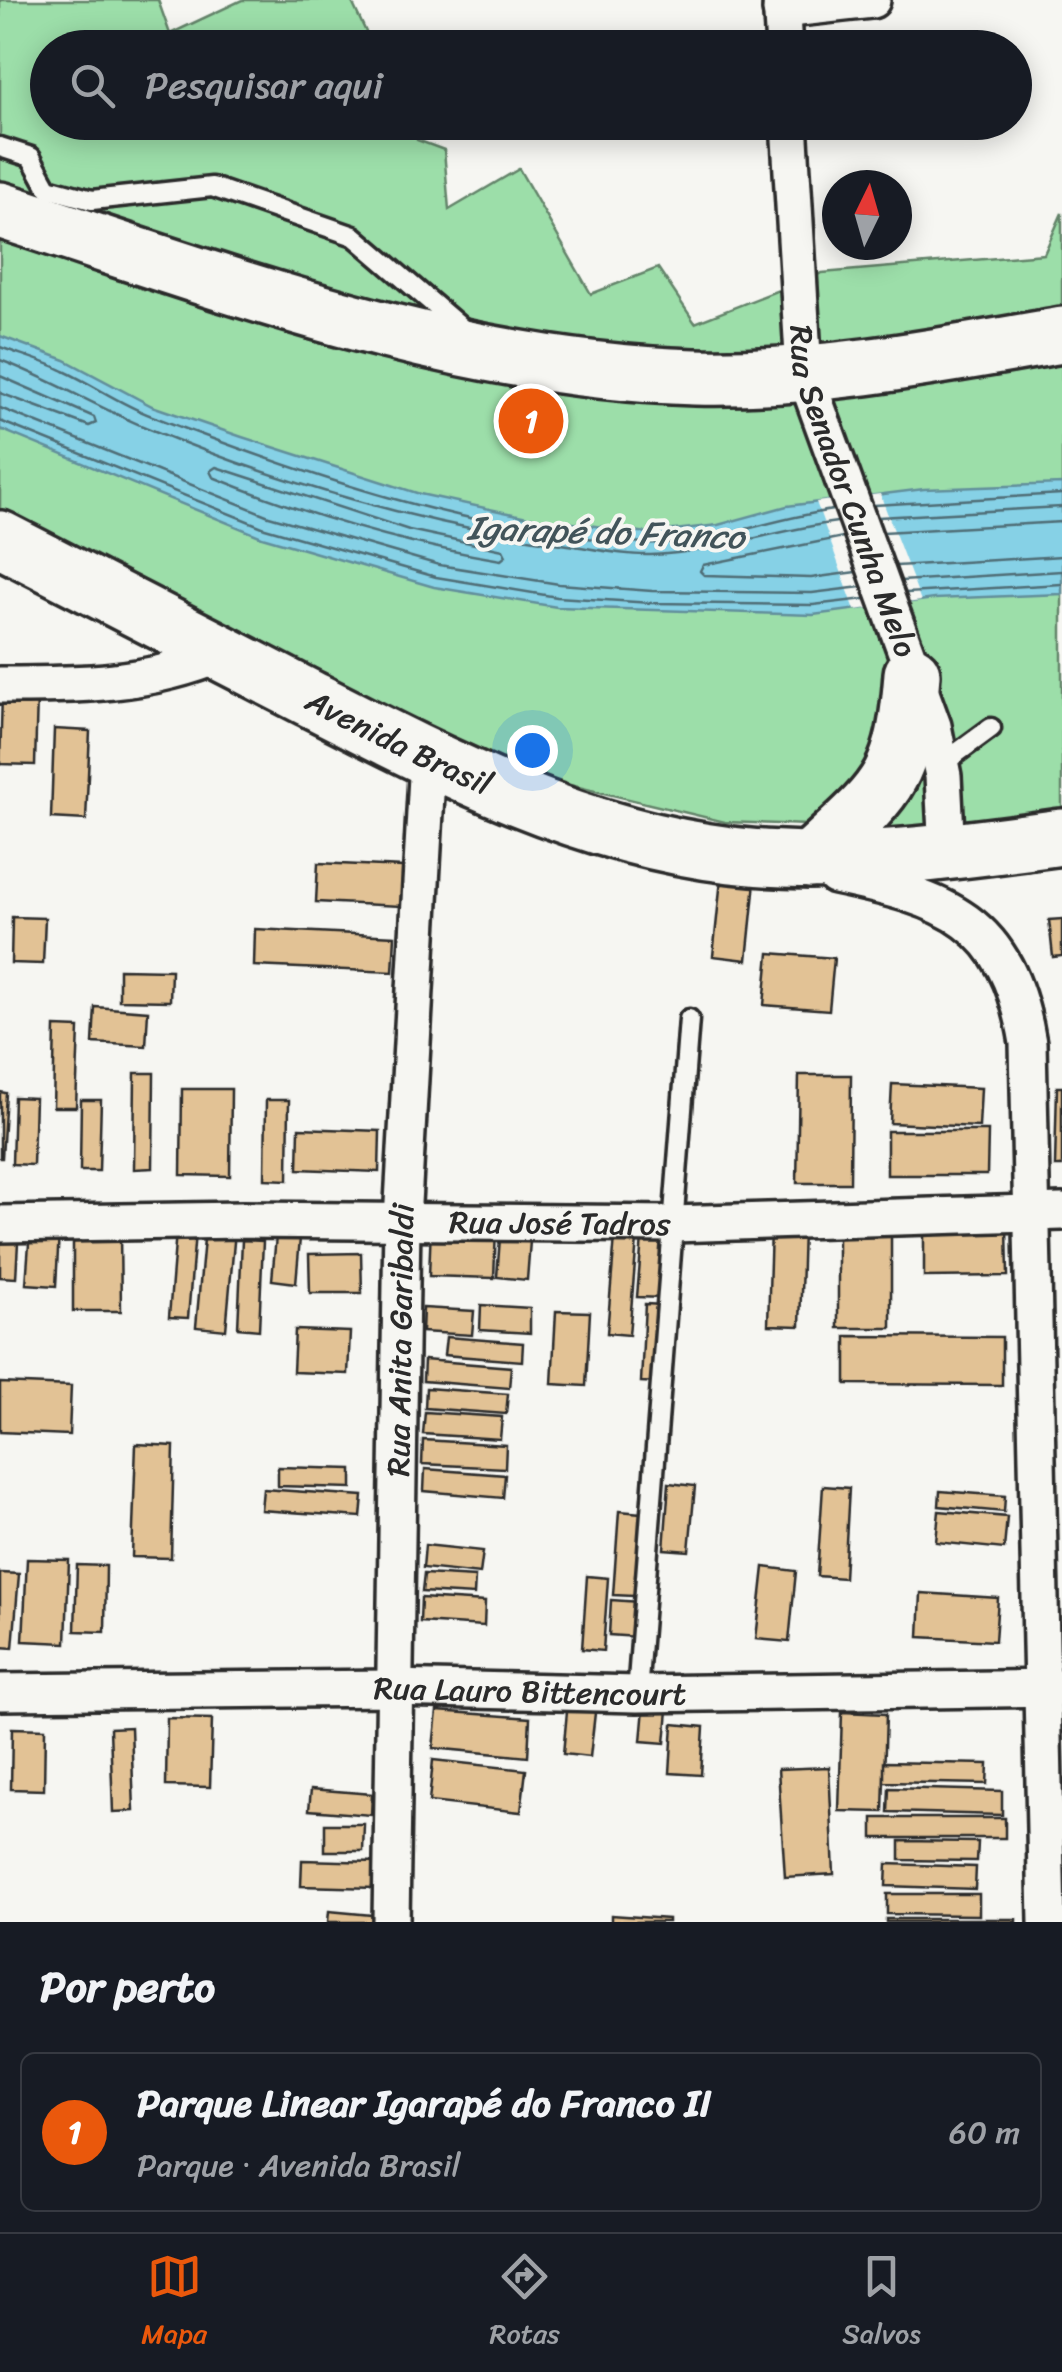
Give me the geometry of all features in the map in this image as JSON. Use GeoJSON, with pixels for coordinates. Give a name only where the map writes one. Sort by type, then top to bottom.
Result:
{"type":"FeatureCollection","features":[{"type":"Feature","properties":{"kind":"highway"},"geometry":{"type":"LineString","coordinates":[[0,210],[324,316],[413,340],[626,373],[698,377],[804,372],[941,356],[1062,334]]}},
{"type":"Feature","properties":{"kind":"highway","name":"Avenida Brasil"},"geometry":{"type":"LineString","coordinates":[[0,540],[428,758],[535,805],[628,838],[732,855],[810,860],[947,852],[1062,838]]}},
{"type":"Feature","properties":{"kind":"highway"},"geometry":{"type":"LineString","coordinates":[[810,860],[892,778],[905,748],[908,664]]}},
{"type":"Feature","properties":{"kind":"street"},"geometry":{"type":"LineString","coordinates":[[783,30],[781,5],[872,0]]}},
{"type":"Feature","properties":{"kind":"street","name":"Rua Senador Cunha Melo"},"geometry":{"type":"LineString","coordinates":[[791,140],[804,372],[942,764],[947,852]]}},
{"type":"Feature","properties":{"kind":"street"},"geometry":{"type":"LineString","coordinates":[[0,685],[128,683],[162,676],[222,654]]}},
{"type":"Feature","properties":{"kind":"street","name":"Rua Anita Garibaldi"},"geometry":{"type":"LineString","coordinates":[[391,1922],[402,1221],[428,758]]}},
{"type":"Feature","properties":{"kind":"street"},"geometry":{"type":"LineString","coordinates":[[732,855],[898,889],[967,919],[989,942],[1022,1008],[1046,1212],[1052,1688],[1047,1922]]}},
{"type":"Feature","properties":{"kind":"street","name":"Rua José Tadros"},"geometry":{"type":"LineString","coordinates":[[0,1224],[673,1224],[1046,1212]]}},
{"type":"Feature","properties":{"kind":"street","name":"Rua Lauro Bittencourt"},"geometry":{"type":"LineString","coordinates":[[0,1692],[393,1688],[637,1694],[1052,1688]]}},
{"type":"Feature","properties":{"kind":"lane"},"geometry":{"type":"LineString","coordinates":[[0,147],[31,157],[48,188],[92,200],[212,187],[354,236],[492,354]]}},
{"type":"Feature","properties":{"kind":"lane"},"geometry":{"type":"LineString","coordinates":[[942,764],[991,728]]}},
{"type":"Feature","properties":{"kind":"lane"},"geometry":{"type":"LineString","coordinates":[[637,1694],[688,1018]]}},
{"type":"Feature","properties":{"kind":"green space"},"geometry":{"type":"Polygon","coordinates":[[[0,0],[158,0],[169,30],[30,30],[30,140],[417,140],[444,150],[449,210],[519,169],[591,294],[658,268],[695,323],[822,273],[1044,254],[1062,213],[1062,812],[955,830],[725,822],[457,758],[0,519],[0,0]]]}},
{"type":"Feature","properties":{"kind":"green space"},"geometry":{"type":"Polygon","coordinates":[[[242,0],[351,0],[365,30],[178,30],[242,0]]]}},
{"type":"Feature","properties":{"kind":"water","name":"Igarapé do Franco"},"geometry":{"type":"Polygon","coordinates":[[[0,336],[65,360],[152,406],[242,437],[420,494],[527,517],[648,533],[718,525],[787,506],[924,489],[1062,484],[1062,594],[934,599],[813,615],[557,607],[434,587],[262,537],[0,429],[0,336]]]}},
{"type":"Feature","properties":{"kind":"pier"},"geometry":{"type":"Polygon","coordinates":[[[880,494],[921,601],[855,610],[816,502],[880,494]]]}},
{"type":"Feature","properties":{"kind":"building"},"geometry":{"type":"Polygon","coordinates":[[[2,694],[37,696],[35,765],[0,764],[2,694]]]}},
{"type":"Feature","properties":{"kind":"building"},"geometry":{"type":"Polygon","coordinates":[[[54,729],[90,731],[86,820],[51,818],[54,729]]]}},
{"type":"Feature","properties":{"kind":"building"},"geometry":{"type":"Polygon","coordinates":[[[318,863],[403,867],[401,906],[316,902],[318,863]]]}},
{"type":"Feature","properties":{"kind":"building"},"geometry":{"type":"Polygon","coordinates":[[[721,879],[755,882],[747,960],[713,956],[721,879]]]}},
{"type":"Feature","properties":{"kind":"building"},"geometry":{"type":"Polygon","coordinates":[[[12,917],[45,918],[43,964],[11,963],[12,917]]]}},
{"type":"Feature","properties":{"kind":"building"},"geometry":{"type":"Polygon","coordinates":[[[1062,919],[1062,956],[1053,957],[1049,920],[1062,919]]]}},
{"type":"Feature","properties":{"kind":"building"},"geometry":{"type":"Polygon","coordinates":[[[255,929],[395,936],[393,972],[254,966],[255,929]]]}},
{"type":"Feature","properties":{"kind":"building"},"geometry":{"type":"Polygon","coordinates":[[[769,953],[834,958],[829,1010],[764,1005],[769,953]]]}},
{"type":"Feature","properties":{"kind":"building"},"geometry":{"type":"Polygon","coordinates":[[[119,969],[171,970],[170,1001],[119,1000],[119,969]]]}},
{"type":"Feature","properties":{"kind":"building"},"geometry":{"type":"Polygon","coordinates":[[[95,1007],[148,1011],[146,1046],[93,1043],[95,1007]]]}},
{"type":"Feature","properties":{"kind":"building"},"geometry":{"type":"Polygon","coordinates":[[[55,1027],[79,1028],[76,1107],[53,1107],[55,1027]]]}},
{"type":"Feature","properties":{"kind":"building"},"geometry":{"type":"Polygon","coordinates":[[[135,1073],[154,1073],[153,1168],[134,1169],[135,1073]]]}},
{"type":"Feature","properties":{"kind":"building"},"geometry":{"type":"Polygon","coordinates":[[[799,1075],[851,1075],[850,1183],[797,1183],[799,1075]]]}},
{"type":"Feature","properties":{"kind":"building"},"geometry":{"type":"Polygon","coordinates":[[[892,1084],[981,1088],[979,1127],[890,1123],[892,1084]]]}},
{"type":"Feature","properties":{"kind":"building"},"geometry":{"type":"Polygon","coordinates":[[[1057,1087],[1062,1087],[1062,1166],[1055,1166],[1057,1087]]]}},
{"type":"Feature","properties":{"kind":"building"},"geometry":{"type":"Polygon","coordinates":[[[182,1089],[231,1089],[230,1176],[181,1175],[182,1089]]]}},
{"type":"Feature","properties":{"kind":"building"},"geometry":{"type":"Polygon","coordinates":[[[0,1092],[6,1093],[2,1158],[0,1158],[0,1092]]]}},
{"type":"Feature","properties":{"kind":"building"},"geometry":{"type":"Polygon","coordinates":[[[14,1097],[35,1098],[33,1165],[12,1164],[14,1097]]]}},
{"type":"Feature","properties":{"kind":"building"},"geometry":{"type":"Polygon","coordinates":[[[81,1100],[101,1100],[99,1171],[80,1171],[81,1100]]]}},
{"type":"Feature","properties":{"kind":"building"},"geometry":{"type":"Polygon","coordinates":[[[266,1100],[289,1100],[288,1180],[265,1179],[266,1100]]]}},
{"type":"Feature","properties":{"kind":"building"},"geometry":{"type":"Polygon","coordinates":[[[299,1128],[380,1131],[379,1172],[298,1169],[299,1128]]]}},
{"type":"Feature","properties":{"kind":"building"},"geometry":{"type":"Polygon","coordinates":[[[887,1131],[988,1131],[987,1175],[887,1175],[887,1131]]]}},
{"type":"Feature","properties":{"kind":"building"},"geometry":{"type":"Polygon","coordinates":[[[0,1223],[19,1224],[16,1278],[0,1277],[0,1223]]]}},
{"type":"Feature","properties":{"kind":"building"},"geometry":{"type":"Polygon","coordinates":[[[277,1225],[301,1227],[296,1283],[272,1280],[277,1225]]]}},
{"type":"Feature","properties":{"kind":"building"},"geometry":{"type":"Polygon","coordinates":[[[501,1225],[531,1228],[527,1280],[497,1277],[501,1225]]]}},
{"type":"Feature","properties":{"kind":"building"},"geometry":{"type":"Polygon","coordinates":[[[1007,1225],[1008,1276],[924,1277],[924,1226],[1007,1225]]]}},
{"type":"Feature","properties":{"kind":"building"},"geometry":{"type":"Polygon","coordinates":[[[431,1226],[496,1229],[494,1278],[429,1276],[431,1226]]]}},
{"type":"Feature","properties":{"kind":"building"},"geometry":{"type":"Polygon","coordinates":[[[205,1228],[235,1231],[226,1330],[196,1327],[205,1228]]]}},
{"type":"Feature","properties":{"kind":"building"},"geometry":{"type":"Polygon","coordinates":[[[771,1228],[803,1229],[800,1326],[768,1325],[771,1228]]]}},
{"type":"Feature","properties":{"kind":"building"},"geometry":{"type":"Polygon","coordinates":[[[30,1230],[59,1232],[56,1286],[26,1284],[30,1230]]]}},
{"type":"Feature","properties":{"kind":"building"},"geometry":{"type":"Polygon","coordinates":[[[176,1231],[195,1232],[188,1318],[169,1317],[176,1231]]]}},
{"type":"Feature","properties":{"kind":"building"},"geometry":{"type":"Polygon","coordinates":[[[73,1232],[120,1232],[121,1311],[73,1311],[73,1232]]]}},
{"type":"Feature","properties":{"kind":"building"},"geometry":{"type":"Polygon","coordinates":[[[838,1232],[891,1232],[891,1328],[838,1328],[838,1232]]]}},
{"type":"Feature","properties":{"kind":"building"},"geometry":{"type":"Polygon","coordinates":[[[615,1237],[637,1239],[629,1335],[607,1333],[615,1237]]]}},
{"type":"Feature","properties":{"kind":"building"},"geometry":{"type":"Polygon","coordinates":[[[642,1238],[668,1240],[663,1298],[637,1297],[642,1238]]]}},
{"type":"Feature","properties":{"kind":"building"},"geometry":{"type":"Polygon","coordinates":[[[242,1240],[263,1241],[259,1330],[238,1328],[242,1240]]]}},
{"type":"Feature","properties":{"kind":"building"},"geometry":{"type":"Polygon","coordinates":[[[361,1253],[362,1293],[310,1293],[309,1254],[361,1253]]]}},
{"type":"Feature","properties":{"kind":"building"},"geometry":{"type":"Polygon","coordinates":[[[645,1304],[663,1305],[659,1383],[641,1382],[645,1304]]]}},
{"type":"Feature","properties":{"kind":"building"},"geometry":{"type":"Polygon","coordinates":[[[481,1305],[530,1308],[530,1333],[480,1330],[481,1305]]]}},
{"type":"Feature","properties":{"kind":"building"},"geometry":{"type":"Polygon","coordinates":[[[423,1308],[474,1311],[472,1335],[422,1332],[423,1308]]]}},
{"type":"Feature","properties":{"kind":"building"},"geometry":{"type":"Polygon","coordinates":[[[556,1311],[590,1312],[586,1386],[552,1384],[556,1311]]]}},
{"type":"Feature","properties":{"kind":"building"},"geometry":{"type":"Polygon","coordinates":[[[295,1330],[350,1332],[348,1374],[293,1372],[295,1330]]]}},
{"type":"Feature","properties":{"kind":"building"},"geometry":{"type":"Polygon","coordinates":[[[846,1336],[1002,1337],[1002,1385],[846,1384],[846,1336]]]}},
{"type":"Feature","properties":{"kind":"building"},"geometry":{"type":"Polygon","coordinates":[[[446,1337],[523,1343],[522,1361],[444,1355],[446,1337]]]}},
{"type":"Feature","properties":{"kind":"building"},"geometry":{"type":"Polygon","coordinates":[[[424,1360],[511,1367],[509,1388],[423,1381],[424,1360]]]}},
{"type":"Feature","properties":{"kind":"building"},"geometry":{"type":"Polygon","coordinates":[[[0,1383],[71,1386],[69,1435],[0,1432],[0,1383]]]}},
{"type":"Feature","properties":{"kind":"building"},"geometry":{"type":"Polygon","coordinates":[[[426,1388],[508,1394],[506,1414],[425,1408],[426,1388]]]}},
{"type":"Feature","properties":{"kind":"building"},"geometry":{"type":"Polygon","coordinates":[[[425,1412],[502,1417],[500,1439],[423,1434],[425,1412]]]}},
{"type":"Feature","properties":{"kind":"building"},"geometry":{"type":"Polygon","coordinates":[[[423,1440],[506,1445],[505,1468],[422,1464],[423,1440]]]}},
{"type":"Feature","properties":{"kind":"building"},"geometry":{"type":"Polygon","coordinates":[[[136,1444],[174,1446],[171,1558],[132,1557],[136,1444]]]}},
{"type":"Feature","properties":{"kind":"building"},"geometry":{"type":"Polygon","coordinates":[[[278,1467],[352,1469],[352,1488],[278,1486],[278,1467]]]}},
{"type":"Feature","properties":{"kind":"building"},"geometry":{"type":"Polygon","coordinates":[[[425,1469],[505,1475],[503,1498],[424,1491],[425,1469]]]}},
{"type":"Feature","properties":{"kind":"building"},"geometry":{"type":"Polygon","coordinates":[[[669,1483],[695,1486],[689,1551],[664,1549],[669,1483]]]}},
{"type":"Feature","properties":{"kind":"building"},"geometry":{"type":"Polygon","coordinates":[[[823,1486],[849,1488],[844,1578],[817,1576],[823,1486]]]}},
{"type":"Feature","properties":{"kind":"building"},"geometry":{"type":"Polygon","coordinates":[[[263,1489],[363,1496],[361,1517],[261,1510],[263,1489]]]}},
{"type":"Feature","properties":{"kind":"building"},"geometry":{"type":"Polygon","coordinates":[[[940,1491],[1005,1496],[1004,1512],[939,1506],[940,1491]]]}},
{"type":"Feature","properties":{"kind":"building"},"geometry":{"type":"Polygon","coordinates":[[[619,1511],[641,1513],[634,1596],[613,1595],[619,1511]]]}},
{"type":"Feature","properties":{"kind":"building"},"geometry":{"type":"Polygon","coordinates":[[[939,1511],[1007,1517],[1004,1549],[936,1542],[939,1511]]]}},
{"type":"Feature","properties":{"kind":"building"},"geometry":{"type":"Polygon","coordinates":[[[425,1545],[483,1551],[480,1574],[423,1568],[425,1545]]]}},
{"type":"Feature","properties":{"kind":"building"},"geometry":{"type":"Polygon","coordinates":[[[27,1559],[69,1560],[66,1643],[23,1641],[27,1559]]]}},
{"type":"Feature","properties":{"kind":"building"},"geometry":{"type":"Polygon","coordinates":[[[77,1565],[106,1566],[105,1632],[75,1631],[77,1565]]]}},
{"type":"Feature","properties":{"kind":"building"},"geometry":{"type":"Polygon","coordinates":[[[764,1567],[796,1571],[789,1642],[756,1639],[764,1567]]]}},
{"type":"Feature","properties":{"kind":"building"},"geometry":{"type":"Polygon","coordinates":[[[0,1573],[19,1574],[13,1648],[0,1647],[0,1573]]]}},
{"type":"Feature","properties":{"kind":"building"},"geometry":{"type":"Polygon","coordinates":[[[424,1574],[475,1577],[474,1595],[422,1592],[424,1574]]]}},
{"type":"Feature","properties":{"kind":"building"},"geometry":{"type":"Polygon","coordinates":[[[587,1576],[608,1578],[603,1651],[582,1649],[587,1576]]]}},
{"type":"Feature","properties":{"kind":"building"},"geometry":{"type":"Polygon","coordinates":[[[921,1593],[998,1598],[995,1641],[919,1637],[921,1593]]]}},
{"type":"Feature","properties":{"kind":"building"},"geometry":{"type":"Polygon","coordinates":[[[421,1598],[485,1602],[484,1626],[420,1622],[421,1598]]]}},
{"type":"Feature","properties":{"kind":"building"},"geometry":{"type":"Polygon","coordinates":[[[611,1600],[639,1602],[637,1637],[609,1635],[611,1600]]]}},
{"type":"Feature","properties":{"kind":"building"},"geometry":{"type":"Polygon","coordinates":[[[645,1697],[669,1699],[665,1743],[641,1741],[645,1697]]]}},
{"type":"Feature","properties":{"kind":"building"},"geometry":{"type":"Polygon","coordinates":[[[568,1701],[596,1704],[590,1757],[563,1754],[568,1701]]]}},
{"type":"Feature","properties":{"kind":"building"},"geometry":{"type":"Polygon","coordinates":[[[437,1711],[530,1718],[528,1757],[433,1748],[437,1711]]]}},
{"type":"Feature","properties":{"kind":"building"},"geometry":{"type":"Polygon","coordinates":[[[842,1712],[886,1714],[883,1812],[839,1811],[842,1712]]]}},
{"type":"Feature","properties":{"kind":"building"},"geometry":{"type":"Polygon","coordinates":[[[167,1718],[212,1719],[210,1787],[166,1786],[167,1718]]]}},
{"type":"Feature","properties":{"kind":"building"},"geometry":{"type":"Polygon","coordinates":[[[673,1724],[704,1727],[701,1775],[670,1773],[673,1724]]]}},
{"type":"Feature","properties":{"kind":"building"},"geometry":{"type":"Polygon","coordinates":[[[131,1727],[134,1811],[113,1812],[110,1728],[131,1727]]]}},
{"type":"Feature","properties":{"kind":"building"},"geometry":{"type":"Polygon","coordinates":[[[12,1728],[45,1729],[44,1790],[11,1789],[12,1728]]]}},
{"type":"Feature","properties":{"kind":"building"},"geometry":{"type":"Polygon","coordinates":[[[433,1760],[526,1770],[521,1812],[429,1802],[433,1760]]]}},
{"type":"Feature","properties":{"kind":"building"},"geometry":{"type":"Polygon","coordinates":[[[884,1762],[988,1764],[987,1784],[884,1782],[884,1762]]]}},
{"type":"Feature","properties":{"kind":"building"},"geometry":{"type":"Polygon","coordinates":[[[829,1767],[834,1874],[785,1877],[778,1769],[829,1767]]]}},
{"type":"Feature","properties":{"kind":"building"},"geometry":{"type":"Polygon","coordinates":[[[889,1788],[1002,1791],[1002,1815],[888,1812],[889,1788]]]}},
{"type":"Feature","properties":{"kind":"building"},"geometry":{"type":"Polygon","coordinates":[[[311,1789],[372,1794],[371,1815],[309,1810],[311,1789]]]}},
{"type":"Feature","properties":{"kind":"building"},"geometry":{"type":"Polygon","coordinates":[[[873,1818],[1005,1818],[1005,1838],[873,1838],[873,1818]]]}},
{"type":"Feature","properties":{"kind":"building"},"geometry":{"type":"Polygon","coordinates":[[[325,1824],[364,1824],[363,1851],[325,1851],[325,1824]]]}},
{"type":"Feature","properties":{"kind":"building"},"geometry":{"type":"Polygon","coordinates":[[[900,1841],[978,1842],[977,1861],[900,1860],[900,1841]]]}},
{"type":"Feature","properties":{"kind":"building"},"geometry":{"type":"Polygon","coordinates":[[[302,1860],[377,1862],[376,1888],[301,1886],[302,1860]]]}},
{"type":"Feature","properties":{"kind":"building"},"geometry":{"type":"Polygon","coordinates":[[[887,1864],[976,1867],[975,1889],[886,1886],[887,1864]]]}},
{"type":"Feature","properties":{"kind":"building"},"geometry":{"type":"Polygon","coordinates":[[[887,1894],[979,1894],[979,1915],[887,1914],[887,1894]]]}},
{"type":"Feature","properties":{"kind":"building"},"geometry":{"type":"Polygon","coordinates":[[[329,1911],[382,1916],[382,1922],[328,1922],[329,1911]]]}},
{"type":"Feature","properties":{"kind":"building"},"geometry":{"type":"Polygon","coordinates":[[[611,1915],[668,1919],[668,1922],[611,1922],[611,1915]]]}},
{"type":"Feature","properties":{"kind":"building"},"geometry":{"type":"Polygon","coordinates":[[[1016,1919],[1016,1922],[886,1922],[1016,1919]]]}},
{"type":"Feature","properties":{"kind":"place","name":"Parque Linear Igarapé do Franco II"},"geometry":{"type":"Point","coordinates":[531,421]}}]}
